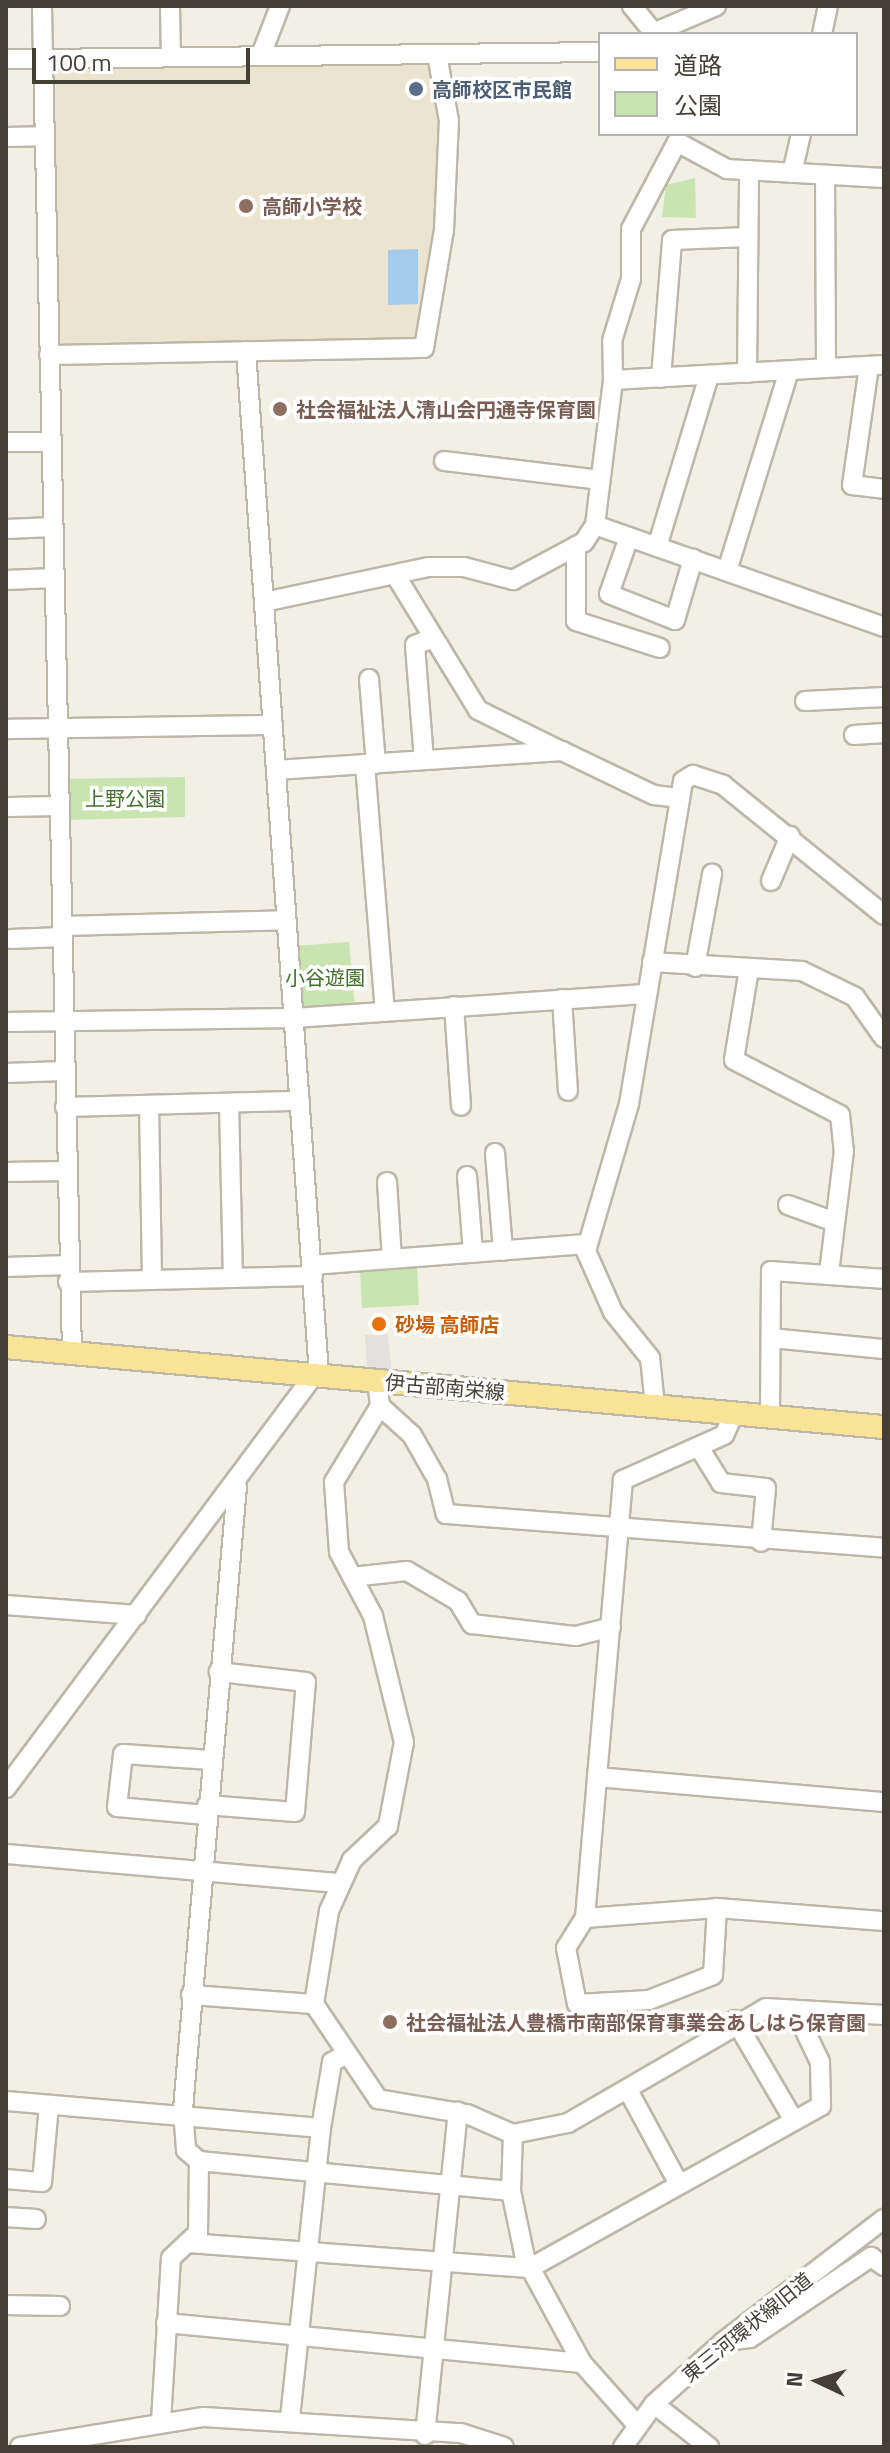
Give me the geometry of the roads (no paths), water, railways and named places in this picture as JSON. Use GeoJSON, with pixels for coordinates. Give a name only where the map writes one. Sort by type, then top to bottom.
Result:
{"type":"FeatureCollection","features":[{"type":"Feature","properties":{"kind":"main road","name":"伊古部南栄線"},"geometry":{"type":"LineString","coordinates":[[6,1347],[884,1427]]}},
{"type":"Feature","properties":{"kind":"street"},"geometry":{"type":"LineString","coordinates":[[42,6],[72,1353]]}},
{"type":"Feature","properties":{"kind":"street"},"geometry":{"type":"LineString","coordinates":[[170,6],[171,56]]}},
{"type":"Feature","properties":{"kind":"street"},"geometry":{"type":"LineString","coordinates":[[261,55],[280,6]]}},
{"type":"Feature","properties":{"kind":"street"},"geometry":{"type":"LineString","coordinates":[[632,6],[651,32]]}},
{"type":"Feature","properties":{"kind":"street"},"geometry":{"type":"LineString","coordinates":[[672,30],[716,6]]}},
{"type":"Feature","properties":{"kind":"street"},"geometry":{"type":"LineString","coordinates":[[822,32],[828,6]]}},
{"type":"Feature","properties":{"kind":"street"},"geometry":{"type":"LineString","coordinates":[[6,59],[598,52]]}},
{"type":"Feature","properties":{"kind":"street"},"geometry":{"type":"LineString","coordinates":[[49,355],[424,348],[444,230],[449,121],[437,54]]}},
{"type":"Feature","properties":{"kind":"street"},"geometry":{"type":"LineString","coordinates":[[6,137],[45,136]]}},
{"type":"Feature","properties":{"kind":"street"},"geometry":{"type":"LineString","coordinates":[[792,173],[801,136]]}},
{"type":"Feature","properties":{"kind":"street"},"geometry":{"type":"LineString","coordinates":[[264,602],[396,576],[464,567],[513,580],[576,546],[595,525],[613,380],[612,341],[631,279],[631,229],[675,138],[708,165],[884,178]]}},
{"type":"Feature","properties":{"kind":"street"},"geometry":{"type":"LineString","coordinates":[[747,373],[749,170]]}},
{"type":"Feature","properties":{"kind":"street"},"geometry":{"type":"LineString","coordinates":[[825,175],[826,368]]}},
{"type":"Feature","properties":{"kind":"street"},"geometry":{"type":"LineString","coordinates":[[661,378],[672,240],[748,237]]}},
{"type":"Feature","properties":{"kind":"street"},"geometry":{"type":"LineString","coordinates":[[6,1788],[317,1375],[313,1271],[246,351]]}},
{"type":"Feature","properties":{"kind":"street"},"geometry":{"type":"LineString","coordinates":[[613,380],[877,365],[852,485],[884,489]]}},
{"type":"Feature","properties":{"kind":"street"},"geometry":{"type":"LineString","coordinates":[[727,571],[789,371]]}},
{"type":"Feature","properties":{"kind":"street"},"geometry":{"type":"LineString","coordinates":[[657,547],[709,376]]}},
{"type":"Feature","properties":{"kind":"street"},"geometry":{"type":"LineString","coordinates":[[6,442],[52,442]]}},
{"type":"Feature","properties":{"kind":"street"},"geometry":{"type":"LineString","coordinates":[[444,461],[600,480]]}},
{"type":"Feature","properties":{"kind":"street"},"geometry":{"type":"LineString","coordinates":[[595,525],[884,627]]}},
{"type":"Feature","properties":{"kind":"street"},"geometry":{"type":"LineString","coordinates":[[6,529],[53,527]]}},
{"type":"Feature","properties":{"kind":"street"},"geometry":{"type":"LineString","coordinates":[[629,537],[609,594],[675,620],[693,559]]}},
{"type":"Feature","properties":{"kind":"street"},"geometry":{"type":"LineString","coordinates":[[576,546],[576,621],[660,648]]}},
{"type":"Feature","properties":{"kind":"street"},"geometry":{"type":"LineString","coordinates":[[396,576],[478,710],[654,795],[680,798]]}},
{"type":"Feature","properties":{"kind":"street"},"geometry":{"type":"LineString","coordinates":[[6,580],[54,578]]}},
{"type":"Feature","properties":{"kind":"street"},"geometry":{"type":"LineString","coordinates":[[424,760],[415,645],[433,638]]}},
{"type":"Feature","properties":{"kind":"street"},"geometry":{"type":"LineString","coordinates":[[369,679],[385,1011]]}},
{"type":"Feature","properties":{"kind":"street"},"geometry":{"type":"LineString","coordinates":[[805,701],[884,697]]}},
{"type":"Feature","properties":{"kind":"street"},"geometry":{"type":"LineString","coordinates":[[6,729],[273,725]]}},
{"type":"Feature","properties":{"kind":"street"},"geometry":{"type":"LineString","coordinates":[[854,735],[884,733]]}},
{"type":"Feature","properties":{"kind":"street"},"geometry":{"type":"LineString","coordinates":[[276,770],[562,751]]}},
{"type":"Feature","properties":{"kind":"street"},"geometry":{"type":"LineString","coordinates":[[655,1406],[650,1358],[613,1312],[586,1244],[629,1104],[683,781],[693,775],[723,785],[790,836],[884,915]]}},
{"type":"Feature","properties":{"kind":"street"},"geometry":{"type":"LineString","coordinates":[[6,807],[60,806]]}},
{"type":"Feature","properties":{"kind":"street"},"geometry":{"type":"LineString","coordinates":[[771,881],[790,836]]}},
{"type":"Feature","properties":{"kind":"street"},"geometry":{"type":"LineString","coordinates":[[695,967],[712,874]]}},
{"type":"Feature","properties":{"kind":"street"},"geometry":{"type":"LineString","coordinates":[[11,939],[62,932],[286,920]]}},
{"type":"Feature","properties":{"kind":"street"},"geometry":{"type":"LineString","coordinates":[[652,962],[695,967],[802,971],[831,982],[855,997],[884,1038]]}},
{"type":"Feature","properties":{"kind":"street"},"geometry":{"type":"LineString","coordinates":[[749,969],[734,1060],[840,1115],[844,1151],[829,1274]]}},
{"type":"Feature","properties":{"kind":"street"},"geometry":{"type":"LineString","coordinates":[[6,1022],[294,1018],[645,994]]}},
{"type":"Feature","properties":{"kind":"street"},"geometry":{"type":"LineString","coordinates":[[562,999],[568,1091]]}},
{"type":"Feature","properties":{"kind":"street"},"geometry":{"type":"LineString","coordinates":[[454,1006],[461,1106]]}},
{"type":"Feature","properties":{"kind":"street"},"geometry":{"type":"LineString","coordinates":[[6,1073],[64,1071]]}},
{"type":"Feature","properties":{"kind":"street"},"geometry":{"type":"LineString","coordinates":[[65,1107],[300,1101]]}},
{"type":"Feature","properties":{"kind":"street"},"geometry":{"type":"LineString","coordinates":[[229,1103],[233,1278]]}},
{"type":"Feature","properties":{"kind":"street"},"geometry":{"type":"LineString","coordinates":[[149,1105],[152,1280]]}},
{"type":"Feature","properties":{"kind":"street"},"geometry":{"type":"LineString","coordinates":[[495,1153],[503,1251]]}},
{"type":"Feature","properties":{"kind":"street"},"geometry":{"type":"LineString","coordinates":[[6,1172],[66,1171]]}},
{"type":"Feature","properties":{"kind":"street"},"geometry":{"type":"LineString","coordinates":[[467,1176],[473,1253]]}},
{"type":"Feature","properties":{"kind":"street"},"geometry":{"type":"LineString","coordinates":[[387,1182],[392,1259]]}},
{"type":"Feature","properties":{"kind":"street"},"geometry":{"type":"LineString","coordinates":[[788,1205],[835,1222]]}},
{"type":"Feature","properties":{"kind":"street"},"geometry":{"type":"LineString","coordinates":[[6,1267],[152,1280],[233,1278],[313,1271],[392,1259],[586,1244]]}},
{"type":"Feature","properties":{"kind":"street"},"geometry":{"type":"LineString","coordinates":[[770,1416],[771,1271],[884,1279]]}},
{"type":"Feature","properties":{"kind":"street"},"geometry":{"type":"LineString","coordinates":[[771,1338],[884,1349]]}},
{"type":"Feature","properties":{"kind":"street"},"geometry":{"type":"LineString","coordinates":[[377,1381],[380,1406],[334,1482],[339,1552],[373,1616],[404,1742],[388,1826],[340,1883],[314,2004],[378,2099],[458,2112],[513,2134],[568,2123],[629,2092],[735,2020],[766,2008],[884,2015]]}},
{"type":"Feature","properties":{"kind":"street"},"geometry":{"type":"LineString","coordinates":[[380,1406],[412,1435],[437,1479],[446,1514],[761,1542],[884,1548]]}},
{"type":"Feature","properties":{"kind":"street"},"geometry":{"type":"LineString","coordinates":[[717,1908],[713,1975],[649,2000],[577,2004],[566,1948],[585,1918],[623,1480],[700,1449],[724,1435],[734,1413]]}},
{"type":"Feature","properties":{"kind":"street"},"geometry":{"type":"LineString","coordinates":[[700,1449],[721,1483],[766,1488],[761,1542]]}},
{"type":"Feature","properties":{"kind":"street"},"geometry":{"type":"LineString","coordinates":[[237,1485],[191,1995],[184,2116],[186,2150],[199,2161],[511,2191]]}},
{"type":"Feature","properties":{"kind":"street"},"geometry":{"type":"LineString","coordinates":[[352,1577],[407,1571],[458,1601],[472,1624],[576,1636],[611,1627]]}},
{"type":"Feature","properties":{"kind":"street"},"geometry":{"type":"LineString","coordinates":[[6,1605],[137,1615]]}},
{"type":"Feature","properties":{"kind":"street"},"geometry":{"type":"LineString","coordinates":[[211,1760],[123,1754],[117,1807],[295,1812],[306,1682],[219,1672]]}},
{"type":"Feature","properties":{"kind":"street"},"geometry":{"type":"LineString","coordinates":[[597,1777],[884,1802]]}},
{"type":"Feature","properties":{"kind":"street"},"geometry":{"type":"LineString","coordinates":[[6,1854],[340,1883]]}},
{"type":"Feature","properties":{"kind":"street"},"geometry":{"type":"LineString","coordinates":[[585,1918],[717,1908],[884,1921]]}},
{"type":"Feature","properties":{"kind":"street"},"geometry":{"type":"LineString","coordinates":[[191,1995],[314,2004]]}},
{"type":"Feature","properties":{"kind":"street"},"geometry":{"type":"LineString","coordinates":[[187,2243],[442,2265],[530,2268],[821,2106],[820,2062],[795,2010]]}},
{"type":"Feature","properties":{"kind":"street"},"geometry":{"type":"LineString","coordinates":[[735,2020],[793,2119]]}},
{"type":"Feature","properties":{"kind":"street"},"geometry":{"type":"LineString","coordinates":[[290,2418],[321,2128],[332,2062],[347,2054]]}},
{"type":"Feature","properties":{"kind":"street"},"geometry":{"type":"LineString","coordinates":[[629,2092],[679,2184]]}},
{"type":"Feature","properties":{"kind":"street"},"geometry":{"type":"LineString","coordinates":[[6,2101],[321,2128]]}},
{"type":"Feature","properties":{"kind":"street"},"geometry":{"type":"LineString","coordinates":[[6,2179],[42,2182],[49,2105]]}},
{"type":"Feature","properties":{"kind":"street"},"geometry":{"type":"LineString","coordinates":[[425,2435],[458,2112]]}},
{"type":"Feature","properties":{"kind":"street"},"geometry":{"type":"LineString","coordinates":[[513,2134],[511,2191],[530,2268],[582,2363],[637,2425]]}},
{"type":"Feature","properties":{"kind":"street"},"geometry":{"type":"LineString","coordinates":[[161,2421],[171,2258],[198,2233],[199,2161]]}},
{"type":"Feature","properties":{"kind":"street"},"geometry":{"type":"LineString","coordinates":[[6,2217],[36,2219]]}},
{"type":"Feature","properties":{"kind":"street","name":"東三河環状線旧道"},"geometry":{"type":"LineString","coordinates":[[623,2447],[654,2404],[723,2342],[884,2219]]}},
{"type":"Feature","properties":{"kind":"street"},"geometry":{"type":"LineString","coordinates":[[723,2342],[750,2338],[871,2257],[884,2266]]}},
{"type":"Feature","properties":{"kind":"street"},"geometry":{"type":"LineString","coordinates":[[6,2305],[60,2306]]}},
{"type":"Feature","properties":{"kind":"street"},"geometry":{"type":"LineString","coordinates":[[166,2323],[582,2363]]}},
{"type":"Feature","properties":{"kind":"street"},"geometry":{"type":"LineString","coordinates":[[654,2404],[699,2444]]}},
{"type":"Feature","properties":{"kind":"street"},"geometry":{"type":"LineString","coordinates":[[20,2447],[161,2421],[290,2418],[425,2435],[461,2433],[504,2447]]}},
{"type":"Feature","properties":{"kind":"water"},"geometry":{"type":"Polygon","coordinates":[[[418,249],[418,304],[388,305],[388,250],[418,249]]]}},
{"type":"Feature","properties":{"kind":"place","name":"高師校区市民館"},"geometry":{"type":"Point","coordinates":[416,89]}},
{"type":"Feature","properties":{"kind":"place","name":"高師小学校"},"geometry":{"type":"Point","coordinates":[246,206]}},
{"type":"Feature","properties":{"kind":"place","name":"社会福祉法人清山会円通寺保育園"},"geometry":{"type":"Point","coordinates":[280,409]}},
{"type":"Feature","properties":{"kind":"place","name":"砂場 高師店"},"geometry":{"type":"Point","coordinates":[379,1324]}},
{"type":"Feature","properties":{"kind":"place","name":"社会福祉法人豊橋市南部保育事業会あしはら保育園"},"geometry":{"type":"Point","coordinates":[390,2022]}},
{"type":"Feature","properties":{"kind":"park label","name":"上野公園"},"geometry":{"type":"Point","coordinates":[125,798]}},
{"type":"Feature","properties":{"kind":"park label","name":"小谷遊園"},"geometry":{"type":"Point","coordinates":[325,977]}}]}
